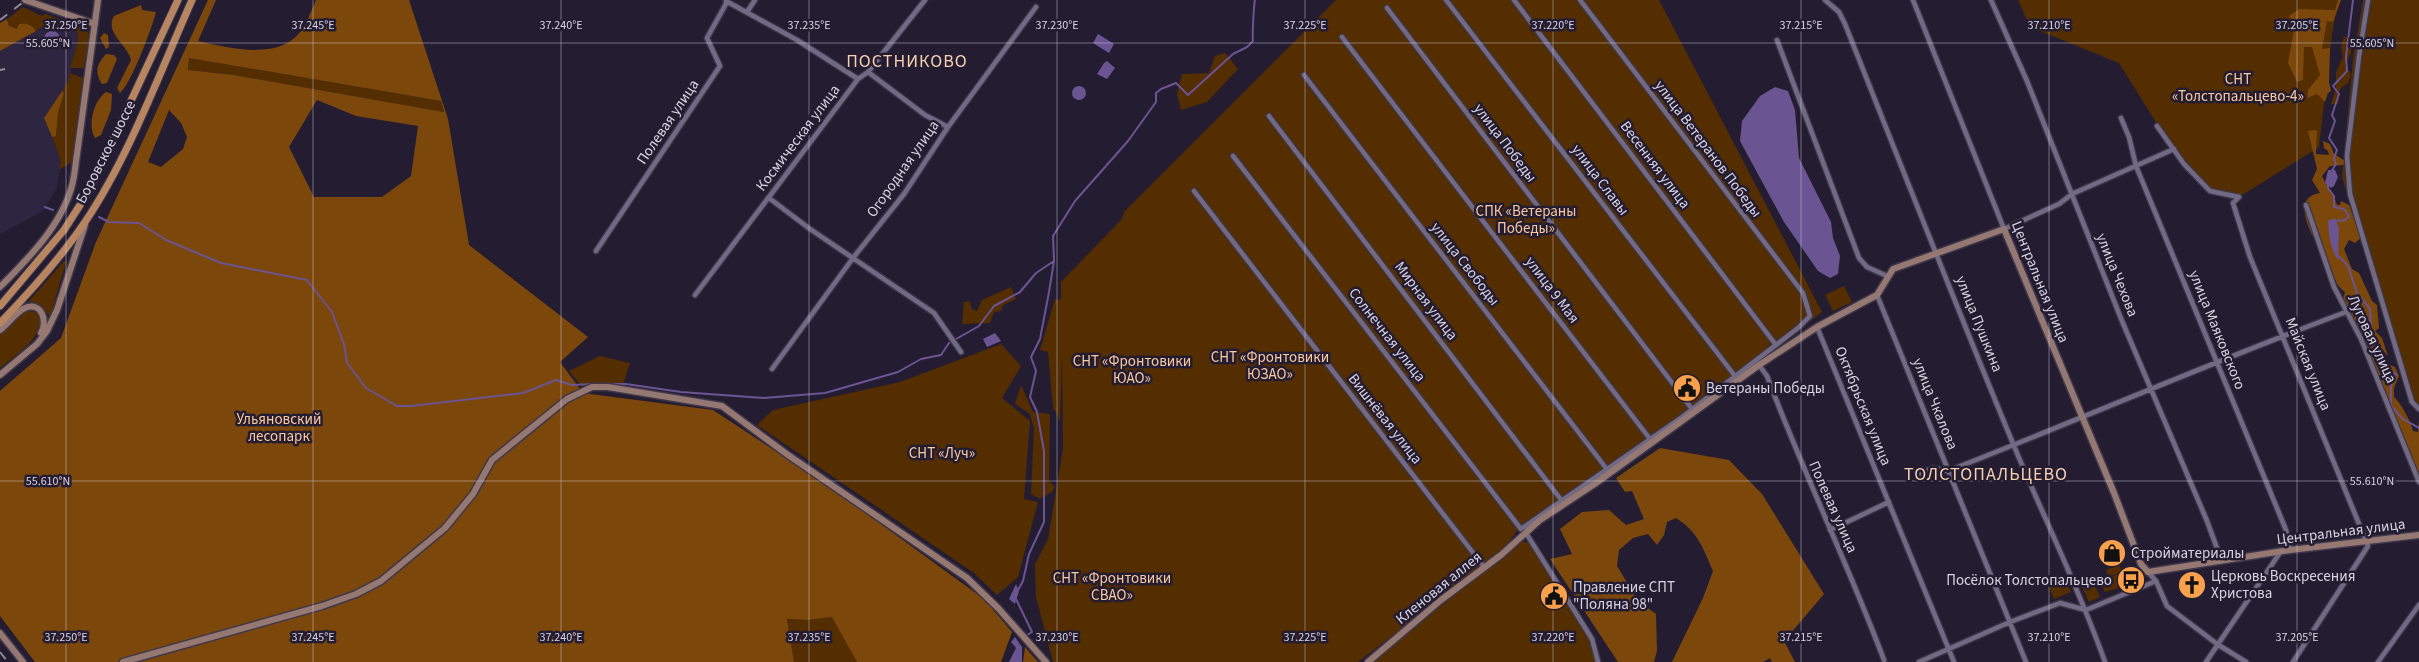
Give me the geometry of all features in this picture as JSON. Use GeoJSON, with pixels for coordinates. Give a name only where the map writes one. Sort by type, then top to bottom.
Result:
{"type":"FeatureCollection","features":[{"type":"Feature","properties":{"kind":"main road","name":"Боровское шоссе"},"geometry":{"type":"LineString","coordinates":[[0,306],[64,230],[85,197],[142,80],[178,0]]}},
{"type":"Feature","properties":{"kind":"main road","name":"Боровское шоссе"},"geometry":{"type":"LineString","coordinates":[[0,323],[48,273],[86,222],[122,158],[192,0]]}},
{"type":"Feature","properties":{"kind":"street"},"geometry":{"type":"LineString","coordinates":[[25,0],[95,24]]}},
{"type":"Feature","properties":{"kind":"street"},"geometry":{"type":"LineString","coordinates":[[0,287],[46,235],[70,194],[98,0]]}},
{"type":"Feature","properties":{"kind":"street"},"geometry":{"type":"LineString","coordinates":[[747,12],[755,0]]}},
{"type":"Feature","properties":{"kind":"street","name":"Космическая улица"},"geometry":{"type":"LineString","coordinates":[[695,295],[858,79],[868,72],[924,0]]}},
{"type":"Feature","properties":{"kind":"street","name":"улица Славы"},"geometry":{"type":"LineString","coordinates":[[1446,0],[1735,376]]}},
{"type":"Feature","properties":{"kind":"street","name":"Весенняя улица"},"geometry":{"type":"LineString","coordinates":[[1514,0],[1776,345]]}},
{"type":"Feature","properties":{"kind":"street","name":"улица Ветеранов Победы"},"geometry":{"type":"LineString","coordinates":[[1580,0],[1803,293],[1810,316],[1776,345]]}},
{"type":"Feature","properties":{"kind":"street","name":"улица Пушкина"},"geometry":{"type":"LineString","coordinates":[[1825,0],[1839,12],[1845,24],[2014,445],[2086,610],[2105,662]]}},
{"type":"Feature","properties":{"kind":"street","name":"Центральная улица"},"geometry":{"type":"LineString","coordinates":[[1913,0],[2141,564],[2156,581],[2167,606],[2218,644],[2246,662]]}},
{"type":"Feature","properties":{"kind":"street","name":"улица Чехова"},"geometry":{"type":"LineString","coordinates":[[1991,0],[2027,81],[2150,389],[2207,521],[2221,560]]}},
{"type":"Feature","properties":{"kind":"street"},"geometry":{"type":"LineString","coordinates":[[2368,0],[2347,156],[2350,194],[2412,402],[2419,409]]}},
{"type":"Feature","properties":{"kind":"street"},"geometry":{"type":"LineString","coordinates":[[726,1],[858,79]]}},
{"type":"Feature","properties":{"kind":"street","name":"Полевая улица"},"geometry":{"type":"LineString","coordinates":[[596,251],[720,66],[707,38],[726,1]]}},
{"type":"Feature","properties":{"kind":"street","name":"Огородная улица"},"geometry":{"type":"LineString","coordinates":[[772,369],[852,258],[904,194],[948,127],[1036,7]]}},
{"type":"Feature","properties":{"kind":"street","name":"улица Победы"},"geometry":{"type":"LineString","coordinates":[[1387,8],[1692,410]]}},
{"type":"Feature","properties":{"kind":"street","name":"улица 9 Мая"},"geometry":{"type":"LineString","coordinates":[[1342,37],[1650,439]]}},
{"type":"Feature","properties":{"kind":"street"},"geometry":{"type":"LineString","coordinates":[[1777,40],[1859,258],[1867,267],[1887,276]]}},
{"type":"Feature","properties":{"kind":"street"},"geometry":{"type":"LineString","coordinates":[[868,72],[925,115],[948,127]]}},
{"type":"Feature","properties":{"kind":"street","name":"улица Свободы"},"geometry":{"type":"LineString","coordinates":[[1304,75],[1606,468]]}},
{"type":"Feature","properties":{"kind":"street","name":"Мирная улица"},"geometry":{"type":"LineString","coordinates":[[1269,116],[1562,501]]}},
{"type":"Feature","properties":{"kind":"street","name":"улица Маяковского"},"geometry":{"type":"LineString","coordinates":[[2121,118],[2129,137],[2136,166],[2286,530],[2290,550]]}},
{"type":"Feature","properties":{"kind":"street"},"geometry":{"type":"LineString","coordinates":[[1877,295],[1893,269],[2004,229],[2059,204],[2072,194],[2174,149],[2157,126]]}},
{"type":"Feature","properties":{"kind":"street","name":"Майская улица"},"geometry":{"type":"LineString","coordinates":[[2174,149],[2184,164],[2210,191],[2239,197],[2233,203],[2250,257],[2368,541]]}},
{"type":"Feature","properties":{"kind":"street","name":"Солнечная улица"},"geometry":{"type":"LineString","coordinates":[[1233,156],[1524,531],[1592,639],[1598,662]]}},
{"type":"Feature","properties":{"kind":"street","name":"Вишнёвая улица"},"geometry":{"type":"LineString","coordinates":[[1194,191],[1484,567]]}},
{"type":"Feature","properties":{"kind":"street"},"geometry":{"type":"LineString","coordinates":[[770,198],[810,229],[934,313],[961,352]]}},
{"type":"Feature","properties":{"kind":"street","name":"Луговая улица"},"geometry":{"type":"LineString","coordinates":[[2306,205],[2330,277],[2361,339],[2419,482]]}},
{"type":"Feature","properties":{"kind":"street"},"geometry":{"type":"LineString","coordinates":[[0,375],[42,338],[52,321],[86,222]]}},
{"type":"Feature","properties":{"kind":"street","name":"Кленовая аллея"},"geometry":{"type":"LineString","coordinates":[[1368,662],[1484,567],[1524,531],[1596,483],[1692,410],[1759,365],[1817,327],[1877,295]]}},
{"type":"Feature","properties":{"kind":"street","name":"улица Чкалова"},"geometry":{"type":"LineString","coordinates":[[1877,295],[2026,662]]}},
{"type":"Feature","properties":{"kind":"street"},"geometry":{"type":"LineString","coordinates":[[0,330],[25,308],[30,307],[40,311],[44,317],[45,324],[31,349]]}},
{"type":"Feature","properties":{"kind":"street"},"geometry":{"type":"LineString","coordinates":[[1919,474],[1933,468],[1948,470],[2014,445],[2215,361],[2346,312]]}},
{"type":"Feature","properties":{"kind":"street","name":"Октябрьская улица"},"geometry":{"type":"LineString","coordinates":[[1817,327],[1947,649],[1954,662]]}},
{"type":"Feature","properties":{"kind":"street"},"geometry":{"type":"LineString","coordinates":[[1524,531],[1606,468],[1692,410],[1776,345]]}},
{"type":"Feature","properties":{"kind":"street","name":"Полевая улица"},"geometry":{"type":"LineString","coordinates":[[1759,365],[1767,376],[1798,459],[1859,594],[1884,660]]}},
{"type":"Feature","properties":{"kind":"street"},"geometry":{"type":"LineString","coordinates":[[123,662],[322,606],[356,594],[380,581],[445,528],[473,494],[493,459],[567,399],[592,387],[608,387],[722,406],[788,455],[967,578],[993,602],[1046,662]]}},
{"type":"Feature","properties":{"kind":"street"},"geometry":{"type":"LineString","coordinates":[[1830,530],[1889,502]]}},
{"type":"Feature","properties":{"kind":"street","name":"Центральная улица"},"geometry":{"type":"LineString","coordinates":[[2148,572],[2281,551],[2419,535]]}},
{"type":"Feature","properties":{"kind":"street"},"geometry":{"type":"LineString","coordinates":[[2293,662],[2368,550],[2368,541]]}},
{"type":"Feature","properties":{"kind":"street"},"geometry":{"type":"LineString","coordinates":[[2206,662],[2281,551]]}},
{"type":"Feature","properties":{"kind":"street"},"geometry":{"type":"LineString","coordinates":[[1919,662],[2010,622],[2060,603],[2086,610],[2156,581]]}},
{"type":"Feature","properties":{"kind":"street"},"geometry":{"type":"LineString","coordinates":[[2378,662],[2419,605]]}},
{"type":"Feature","properties":{"kind":"street"},"geometry":{"type":"LineString","coordinates":[[0,633],[23,662]]}},
{"type":"Feature","properties":{"kind":"shaded area"},"geometry":{"type":"Polygon","coordinates":[[[42,27],[77,28],[78,41],[69,79],[44,118],[61,161],[57,187],[43,211],[0,234],[0,51],[42,27]]]}},
{"type":"Feature","properties":{"kind":"shaded area"},"geometry":{"type":"Polygon","coordinates":[[[52,31],[58,33],[60,39],[58,45],[52,47],[46,45],[44,39],[46,33],[52,31]]]}},
{"type":"Feature","properties":{"kind":"shaded area"},"geometry":{"type":"Polygon","coordinates":[[[1098,34],[1114,44],[1109,53],[1093,43],[1098,34]]]}},
{"type":"Feature","properties":{"kind":"shaded area"},"geometry":{"type":"Polygon","coordinates":[[[1107,61],[1115,68],[1107,79],[1097,74],[1107,61]]]}},
{"type":"Feature","properties":{"kind":"shaded area"},"geometry":{"type":"Polygon","coordinates":[[[1079,86],[1084,88],[1086,93],[1084,98],[1079,100],[1074,98],[1072,93],[1074,88],[1079,86]]]}},
{"type":"Feature","properties":{"kind":"shaded area"},"geometry":{"type":"Polygon","coordinates":[[[1775,87],[1788,91],[1795,110],[1799,158],[1831,222],[1833,238],[1840,256],[1838,274],[1830,278],[1818,271],[1784,222],[1740,141],[1742,121],[1760,96],[1775,87]]]}},
{"type":"Feature","properties":{"kind":"shaded area"},"geometry":{"type":"Polygon","coordinates":[[[2328,170],[2335,170],[2338,177],[2331,188],[2325,183],[2328,170]]]}},
{"type":"Feature","properties":{"kind":"shaded area"},"geometry":{"type":"Polygon","coordinates":[[[2335,218],[2339,229],[2338,260],[2329,236],[2328,221],[2335,218]]]}},
{"type":"Feature","properties":{"kind":"shaded area"},"geometry":{"type":"Polygon","coordinates":[[[995,333],[1001,341],[987,347],[983,339],[995,333]]]}},
{"type":"Feature","properties":{"kind":"shaded area"},"geometry":{"type":"Polygon","coordinates":[[[1016,584],[1019,591],[1015,604],[1009,599],[1016,584]]]}},
{"type":"Feature","properties":{"kind":"shaded area"},"geometry":{"type":"Polygon","coordinates":[[[1015,637],[1022,647],[1022,662],[1009,662],[1016,648],[1011,642],[1015,637]]]}},
{"type":"Feature","properties":{"kind":"green space","name":"Ульяновский лесопарк"},"geometry":{"type":"Polygon","coordinates":[[[208,0],[216,0],[198,41],[225,47],[254,50],[269,49],[294,39],[305,25],[316,0],[409,0],[448,119],[469,245],[588,337],[560,362],[583,393],[713,410],[827,485],[984,599],[1012,632],[1001,662],[857,662],[832,617],[808,620],[787,619],[794,662],[35,662],[0,616],[0,391],[61,338],[96,242],[208,0]],[[189,58],[188,70],[234,75],[444,112],[441,101],[189,58]],[[317,100],[289,147],[314,197],[382,197],[411,176],[418,126],[356,116],[317,100]],[[169,110],[148,162],[161,167],[183,149],[187,137],[181,123],[169,110]]]}},
{"type":"Feature","properties":{"kind":"green space"},"geometry":{"type":"Polygon","coordinates":[[[1336,0],[1659,0],[1822,312],[1707,400],[1518,529],[1503,551],[1358,662],[1053,662],[1036,597],[1035,564],[1048,539],[1063,449],[1062,354],[1060,421],[1053,407],[1048,352],[1040,350],[1055,299],[1061,300],[1061,282],[1122,219],[1124,212],[1336,0]]]}},
{"type":"Feature","properties":{"kind":"green space","name":"СНТ «Толстопальцево-4»"},"geometry":{"type":"Polygon","coordinates":[[[2018,0],[2338,0],[2332,34],[2319,147],[2239,197],[2224,197],[2209,192],[2174,151],[2119,63],[2030,27],[2018,0]]]}},
{"type":"Feature","properties":{"kind":"green space"},"geometry":{"type":"Polygon","coordinates":[[[2338,0],[2341,0],[2333,22],[2327,21],[2322,49],[2330,48],[2329,82],[2331,91],[2328,93],[2325,102],[2317,94],[2307,98],[2308,90],[2320,75],[2312,47],[2304,47],[2303,80],[2297,82],[2288,63],[2295,25],[2289,16],[2299,9],[2335,10],[2338,0]]]}},
{"type":"Feature","properties":{"kind":"green space"},"geometry":{"type":"Polygon","coordinates":[[[2363,0],[2419,0],[2419,411],[2410,404],[2342,177],[2353,59],[2363,0]]]}},
{"type":"Feature","properties":{"kind":"green space"},"geometry":{"type":"Polygon","coordinates":[[[141,5],[142,10],[156,12],[135,68],[125,88],[120,93],[117,88],[131,60],[126,49],[114,33],[112,22],[114,16],[141,5]]]}},
{"type":"Feature","properties":{"kind":"green space"},"geometry":{"type":"Polygon","coordinates":[[[23,7],[42,16],[45,14],[87,29],[89,35],[84,68],[70,68],[78,41],[77,28],[42,27],[36,31],[29,24],[24,24],[17,30],[9,26],[7,19],[23,7]]]}},
{"type":"Feature","properties":{"kind":"green space"},"geometry":{"type":"Polygon","coordinates":[[[7,19],[9,26],[17,29],[19,24],[27,24],[31,25],[36,31],[0,51],[0,23],[7,19]]]}},
{"type":"Feature","properties":{"kind":"green space"},"geometry":{"type":"Polygon","coordinates":[[[104,33],[108,35],[109,47],[106,49],[100,38],[104,33]]]}},
{"type":"Feature","properties":{"kind":"green space"},"geometry":{"type":"Polygon","coordinates":[[[2344,36],[2352,40],[2351,53],[2345,65],[2351,74],[2348,83],[2340,89],[2338,104],[2331,104],[2336,88],[2336,72],[2343,57],[2341,47],[2344,36]]]}},
{"type":"Feature","properties":{"kind":"green space"},"geometry":{"type":"Polygon","coordinates":[[[1225,53],[1238,69],[1207,102],[1181,110],[1177,94],[1182,74],[1209,73],[1215,56],[1225,53]]]}},
{"type":"Feature","properties":{"kind":"green space"},"geometry":{"type":"Polygon","coordinates":[[[106,54],[114,55],[117,59],[107,83],[102,84],[97,72],[100,61],[106,54]]]}},
{"type":"Feature","properties":{"kind":"green space"},"geometry":{"type":"Polygon","coordinates":[[[189,58],[441,101],[444,112],[234,75],[188,70],[189,58]]]}},
{"type":"Feature","properties":{"kind":"green space"},"geometry":{"type":"Polygon","coordinates":[[[70,73],[83,78],[72,162],[59,170],[61,161],[52,137],[56,136],[58,113],[64,93],[62,91],[69,79],[70,73]]]}},
{"type":"Feature","properties":{"kind":"green space"},"geometry":{"type":"Polygon","coordinates":[[[62,91],[64,93],[58,113],[56,136],[52,137],[44,118],[62,91]]]}},
{"type":"Feature","properties":{"kind":"green space"},"geometry":{"type":"Polygon","coordinates":[[[106,92],[112,94],[111,110],[101,135],[95,138],[92,126],[93,113],[98,101],[106,92]]]}},
{"type":"Feature","properties":{"kind":"green space"},"geometry":{"type":"Polygon","coordinates":[[[2317,130],[2316,154],[2329,155],[2328,151],[2324,148],[2323,141],[2330,144],[2334,154],[2345,161],[2343,165],[2330,166],[2322,176],[2337,205],[2340,205],[2341,201],[2349,205],[2361,238],[2355,243],[2349,240],[2344,249],[2352,269],[2359,273],[2372,301],[2377,305],[2379,328],[2375,331],[2382,338],[2388,356],[2378,345],[2378,355],[2389,365],[2395,367],[2399,376],[2394,388],[2394,397],[2400,404],[2413,431],[2418,432],[2419,420],[2419,481],[2400,440],[2397,421],[2384,403],[2378,376],[2342,303],[2345,292],[2336,282],[2330,266],[2312,235],[2308,224],[2305,204],[2310,197],[2320,193],[2312,180],[2317,169],[2308,131],[2317,130]]]}},
{"type":"Feature","properties":{"kind":"green space"},"geometry":{"type":"Polygon","coordinates":[[[64,261],[66,262],[50,317],[44,309],[29,301],[64,261]]]}},
{"type":"Feature","properties":{"kind":"green space"},"geometry":{"type":"Polygon","coordinates":[[[1844,286],[1852,302],[1833,311],[1825,295],[1844,286]]]}},
{"type":"Feature","properties":{"kind":"green space"},"geometry":{"type":"Polygon","coordinates":[[[1011,287],[1016,299],[1003,305],[1001,311],[994,312],[990,323],[962,324],[964,302],[969,301],[972,309],[977,311],[982,300],[1011,287]]]}},
{"type":"Feature","properties":{"kind":"green space"},"geometry":{"type":"Polygon","coordinates":[[[32,311],[39,314],[42,320],[36,335],[19,353],[0,368],[0,334],[23,312],[32,311]]]}},
{"type":"Feature","properties":{"kind":"green space","name":"СНТ «Луч»"},"geometry":{"type":"Polygon","coordinates":[[[1001,344],[1021,366],[1002,398],[1030,421],[1024,499],[1038,502],[1018,577],[997,595],[974,573],[757,425],[773,410],[900,382],[1001,344]]]}},
{"type":"Feature","properties":{"kind":"green space"},"geometry":{"type":"Polygon","coordinates":[[[600,356],[630,363],[623,385],[582,387],[569,371],[600,356]]]}},
{"type":"Feature","properties":{"kind":"green space"},"geometry":{"type":"Polygon","coordinates":[[[1021,385],[1033,412],[1050,414],[1049,481],[1055,487],[1052,492],[1040,499],[1031,494],[1034,429],[1030,414],[1015,404],[1021,385]]]}},
{"type":"Feature","properties":{"kind":"green space"},"geometry":{"type":"Polygon","coordinates":[[[1660,448],[1729,460],[1762,494],[1824,594],[1784,641],[1795,662],[1772,662],[1770,658],[1763,662],[1672,662],[1703,598],[1713,571],[1695,535],[1676,518],[1667,522],[1664,535],[1657,545],[1648,534],[1633,538],[1619,550],[1617,566],[1638,601],[1656,614],[1657,651],[1654,662],[1618,662],[1550,559],[1572,554],[1560,529],[1582,512],[1609,510],[1626,525],[1644,519],[1632,491],[1625,492],[1616,478],[1660,448]]]}},
{"type":"Feature","properties":{"kind":"green space"},"geometry":{"type":"Polygon","coordinates":[[[1521,541],[1530,543],[1588,634],[1597,662],[1372,662],[1521,541]]]}},
{"type":"Feature","properties":{"kind":"green space"},"geometry":{"type":"Polygon","coordinates":[[[2119,564],[2122,572],[2109,577],[2106,570],[2119,564]]]}},
{"type":"Feature","properties":{"kind":"green space"},"geometry":{"type":"Polygon","coordinates":[[[2121,573],[2128,584],[2104,592],[2102,581],[2121,573]]]}},
{"type":"Feature","properties":{"kind":"green space"},"geometry":{"type":"Polygon","coordinates":[[[2065,578],[2071,592],[2054,599],[2048,585],[2065,578]]]}},
{"type":"Feature","properties":{"kind":"green space"},"geometry":{"type":"Polygon","coordinates":[[[2093,582],[2100,597],[2089,602],[2082,587],[2093,582]]]}},
{"type":"Feature","properties":{"kind":"green space"},"geometry":{"type":"Polygon","coordinates":[[[833,617],[857,662],[794,662],[787,619],[808,620],[833,617]]]}},
{"type":"Feature","properties":{"kind":"green space"},"geometry":{"type":"Polygon","coordinates":[[[1025,647],[1038,662],[1023,662],[1025,647]]]}},
{"type":"Feature","properties":{"kind":"waterway"},"geometry":{"type":"LineString","coordinates":[[1018,590],[1023,581],[1029,554],[1044,522],[1044,451],[1037,412],[1030,397],[1036,371],[1031,357],[1040,339],[1049,292],[1054,261],[1053,236],[1075,201],[1128,141],[1156,102],[1156,93],[1176,83],[1188,95],[1233,54],[1247,47],[1253,41],[1255,0]]}},
{"type":"Feature","properties":{"kind":"waterway"},"geometry":{"type":"LineString","coordinates":[[2331,172],[2336,164],[2334,158],[2337,150],[2329,138],[2335,121],[2332,115],[2339,94],[2333,86],[2347,71],[2346,57],[2353,0]]}},
{"type":"Feature","properties":{"kind":"waterway"},"geometry":{"type":"LineString","coordinates":[[2328,184],[2328,188],[2334,196],[2334,207],[2344,209],[2349,216],[2345,220],[2335,221]]}},
{"type":"Feature","properties":{"kind":"waterway"},"geometry":{"type":"LineString","coordinates":[[45,207],[53,210]]}},
{"type":"Feature","properties":{"kind":"waterway"},"geometry":{"type":"LineString","coordinates":[[99,217],[109,222],[139,223],[166,240],[221,263],[307,280],[332,312],[344,344],[347,363],[366,388],[397,406],[523,393],[556,380],[572,385],[592,384]]}},
{"type":"Feature","properties":{"kind":"waterway"},"geometry":{"type":"LineString","coordinates":[[2337,254],[2348,266],[2357,293],[2370,309],[2372,339],[2383,370],[2396,374],[2391,386],[2391,406],[2403,419],[2419,428]]}},
{"type":"Feature","properties":{"kind":"waterway"},"geometry":{"type":"LineString","coordinates":[[599,384],[626,384],[681,392],[764,398],[825,393],[898,372],[921,359],[941,355],[949,343],[979,326],[994,306],[1020,292],[1036,273],[1054,261]]}},
{"type":"Feature","properties":{"kind":"waterway"},"geometry":{"type":"LineString","coordinates":[[1016,599],[1032,632],[1027,635]]}},
{"type":"Feature","properties":{"kind":"railway"},"geometry":{"type":"LineString","coordinates":[[0,20],[26,0]]}},
{"type":"Feature","properties":{"kind":"railway"},"geometry":{"type":"LineString","coordinates":[[0,70],[5,69]]}},
{"type":"Feature","properties":{"kind":"railway"},"geometry":{"type":"LineString","coordinates":[[0,652],[8,662]]}},
{"type":"Feature","properties":{"kind":"place","name":"Ветераны Победы"},"geometry":{"type":"Point","coordinates":[1687,388]}},
{"type":"Feature","properties":{"kind":"place","name":"Стройматериалы"},"geometry":{"type":"Point","coordinates":[2112,553]}},
{"type":"Feature","properties":{"kind":"place","name":"Посёлок Толстопальцево"},"geometry":{"type":"Point","coordinates":[2131,580]}},
{"type":"Feature","properties":{"kind":"place","name":"Церковь Воскресения Христова"},"geometry":{"type":"Point","coordinates":[2192,585]}},
{"type":"Feature","properties":{"kind":"place","name":"Правление СПТ \"Поляна 98\""},"geometry":{"type":"Point","coordinates":[1554,596]}},
{"type":"Feature","properties":{"kind":"district","name":"ПОСТНИКОВО"},"geometry":{"type":"Point","coordinates":[907,61]}},
{"type":"Feature","properties":{"kind":"district","name":"ТОЛСТОПАЛЬЦЕВО"},"geometry":{"type":"Point","coordinates":[1986,474]}},
{"type":"Feature","properties":{"kind":"park label","name":"СПК «Ветераны Победы»"},"geometry":{"type":"Point","coordinates":[1526,220]}},
{"type":"Feature","properties":{"kind":"park label","name":"СНТ «Фронтовики ЮЗАО»"},"geometry":{"type":"Point","coordinates":[1270,366]}},
{"type":"Feature","properties":{"kind":"park label","name":"СНТ «Фронтовики ЮАО»"},"geometry":{"type":"Point","coordinates":[1132,370]}},
{"type":"Feature","properties":{"kind":"park label","name":"СНТ «Фронтовики СВАО»"},"geometry":{"type":"Point","coordinates":[1112,586]}}]}
